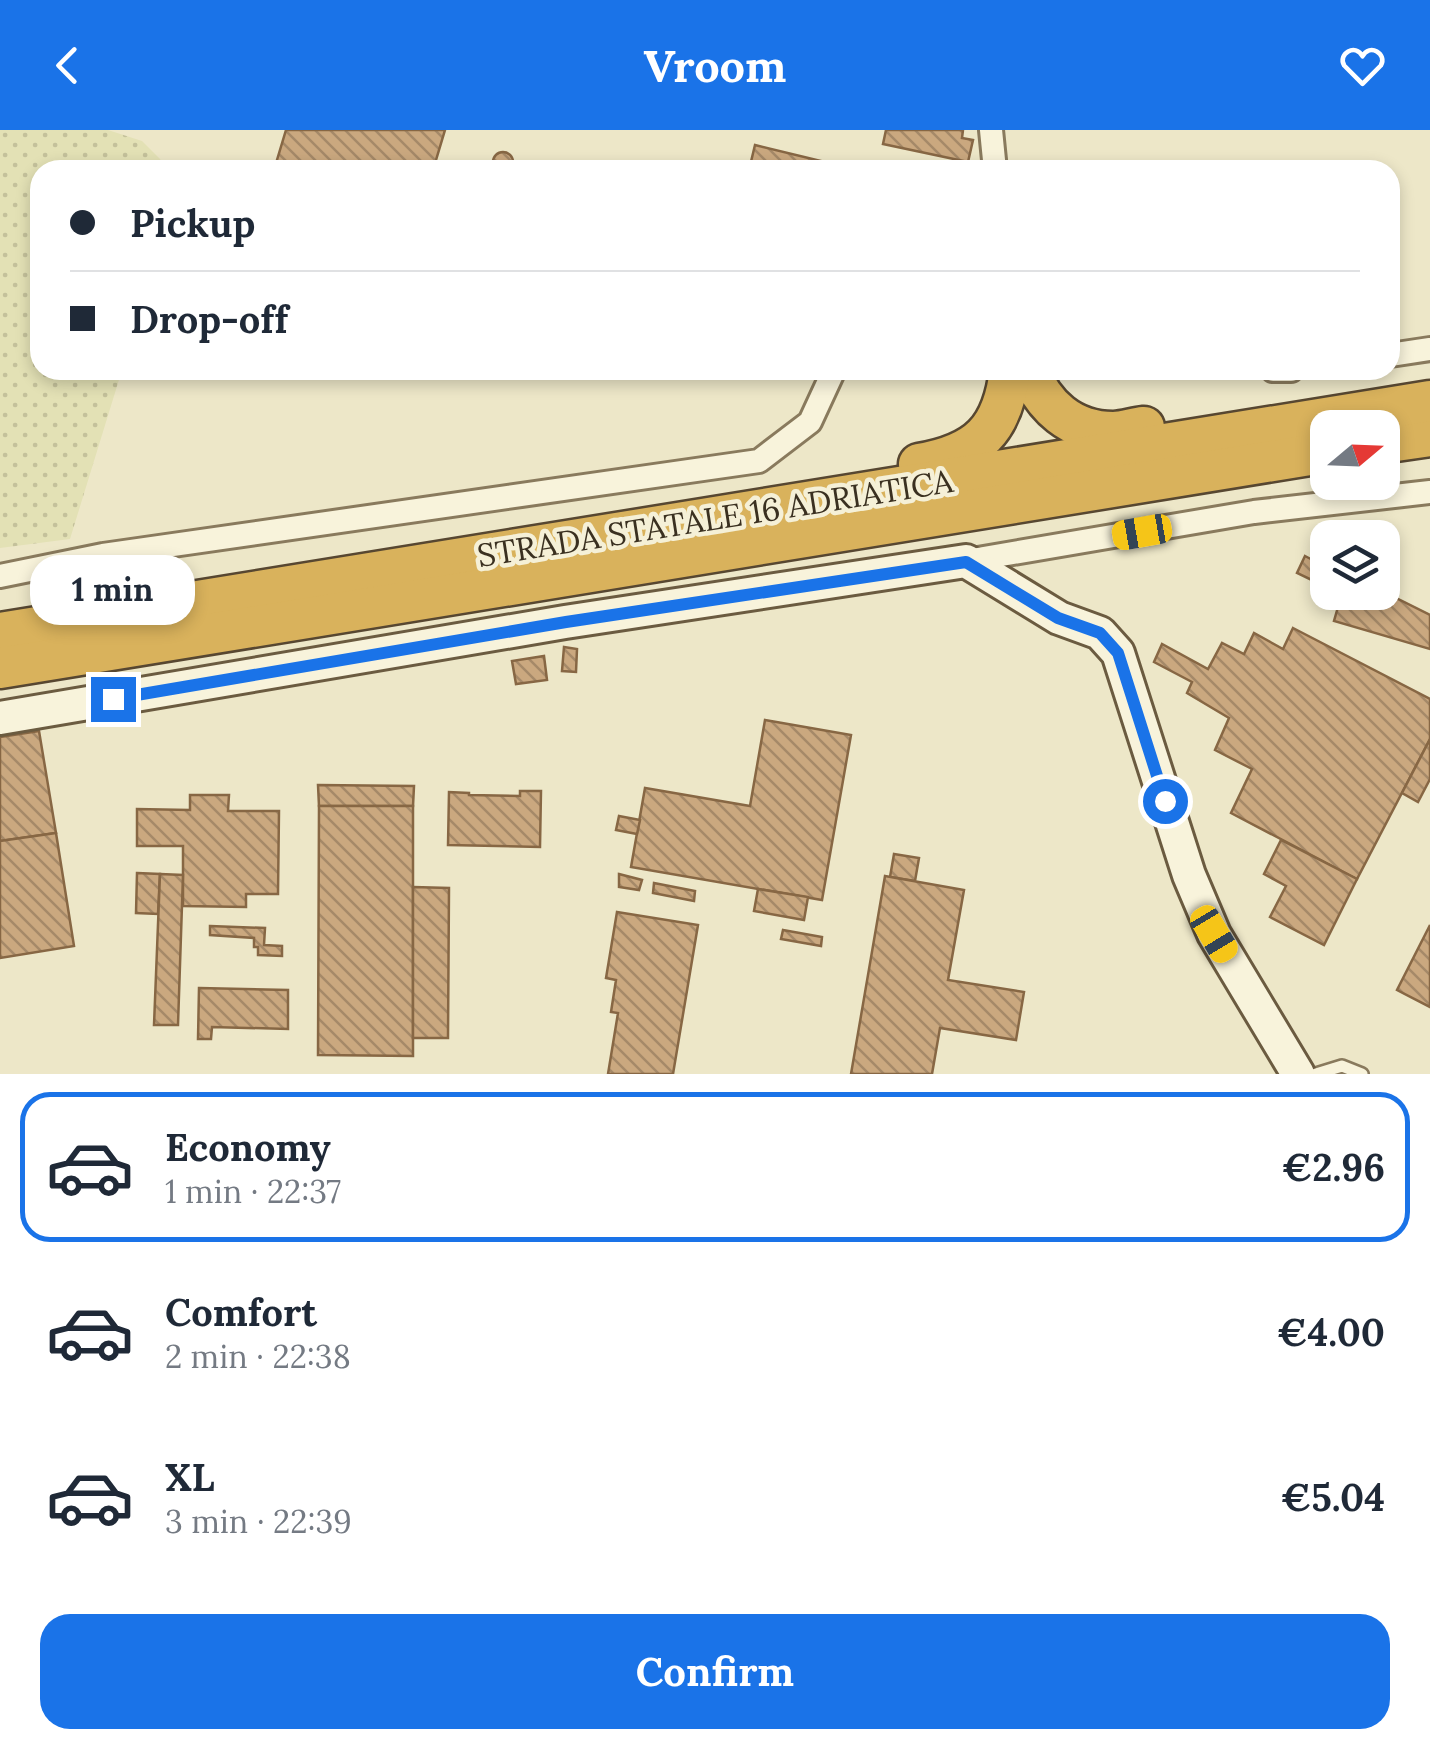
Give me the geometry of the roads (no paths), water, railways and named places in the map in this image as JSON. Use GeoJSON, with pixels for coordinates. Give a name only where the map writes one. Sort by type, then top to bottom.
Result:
{"type":"FeatureCollection","features":[{"type":"Feature","properties":{"kind":"highway"},"geometry":{"type":"LineString","coordinates":[[562,543],[655,508],[946,459],[977,444],[997,421],[1009,380]]}},
{"type":"Feature","properties":{"kind":"highway"},"geometry":{"type":"LineString","coordinates":[[1033,380],[1054,411],[1083,427],[1112,432],[1403,385],[1430,386]]}},
{"type":"Feature","properties":{"kind":"highway","name":"STRADA STATALE 16 ADRIATICA"},"geometry":{"type":"LineString","coordinates":[[0,668],[232,613],[562,543],[1430,402]]}},
{"type":"Feature","properties":{"kind":"highway"},"geometry":{"type":"LineString","coordinates":[[1400,441],[1430,436]]}},
{"type":"Feature","properties":{"kind":"highway","name":"STRADA STATALE 16 ADRIATICA"},"geometry":{"type":"LineString","coordinates":[[0,633],[232,613],[1310,455]]}},
{"type":"Feature","properties":{"kind":"street"},"geometry":{"type":"LineString","coordinates":[[991,130],[995,160]]}},
{"type":"Feature","properties":{"kind":"street"},"geometry":{"type":"LineString","coordinates":[[1400,354],[1430,349]]}},
{"type":"Feature","properties":{"kind":"street"},"geometry":{"type":"LineString","coordinates":[[0,576],[104,555],[758,461],[810,422],[829,380]]}},
{"type":"Feature","properties":{"kind":"street"},"geometry":{"type":"LineString","coordinates":[[0,718],[1254,512],[1430,492]]}},
{"type":"Feature","properties":{"kind":"street"},"geometry":{"type":"LineString","coordinates":[[966,562],[1058,618],[1100,633],[1118,653],[1189,875],[1214,934],[1298,1074]]}},
{"type":"Feature","properties":{"kind":"lane"},"geometry":{"type":"LineString","coordinates":[[1316,1074],[1342,1066],[1362,1074]]}}]}
